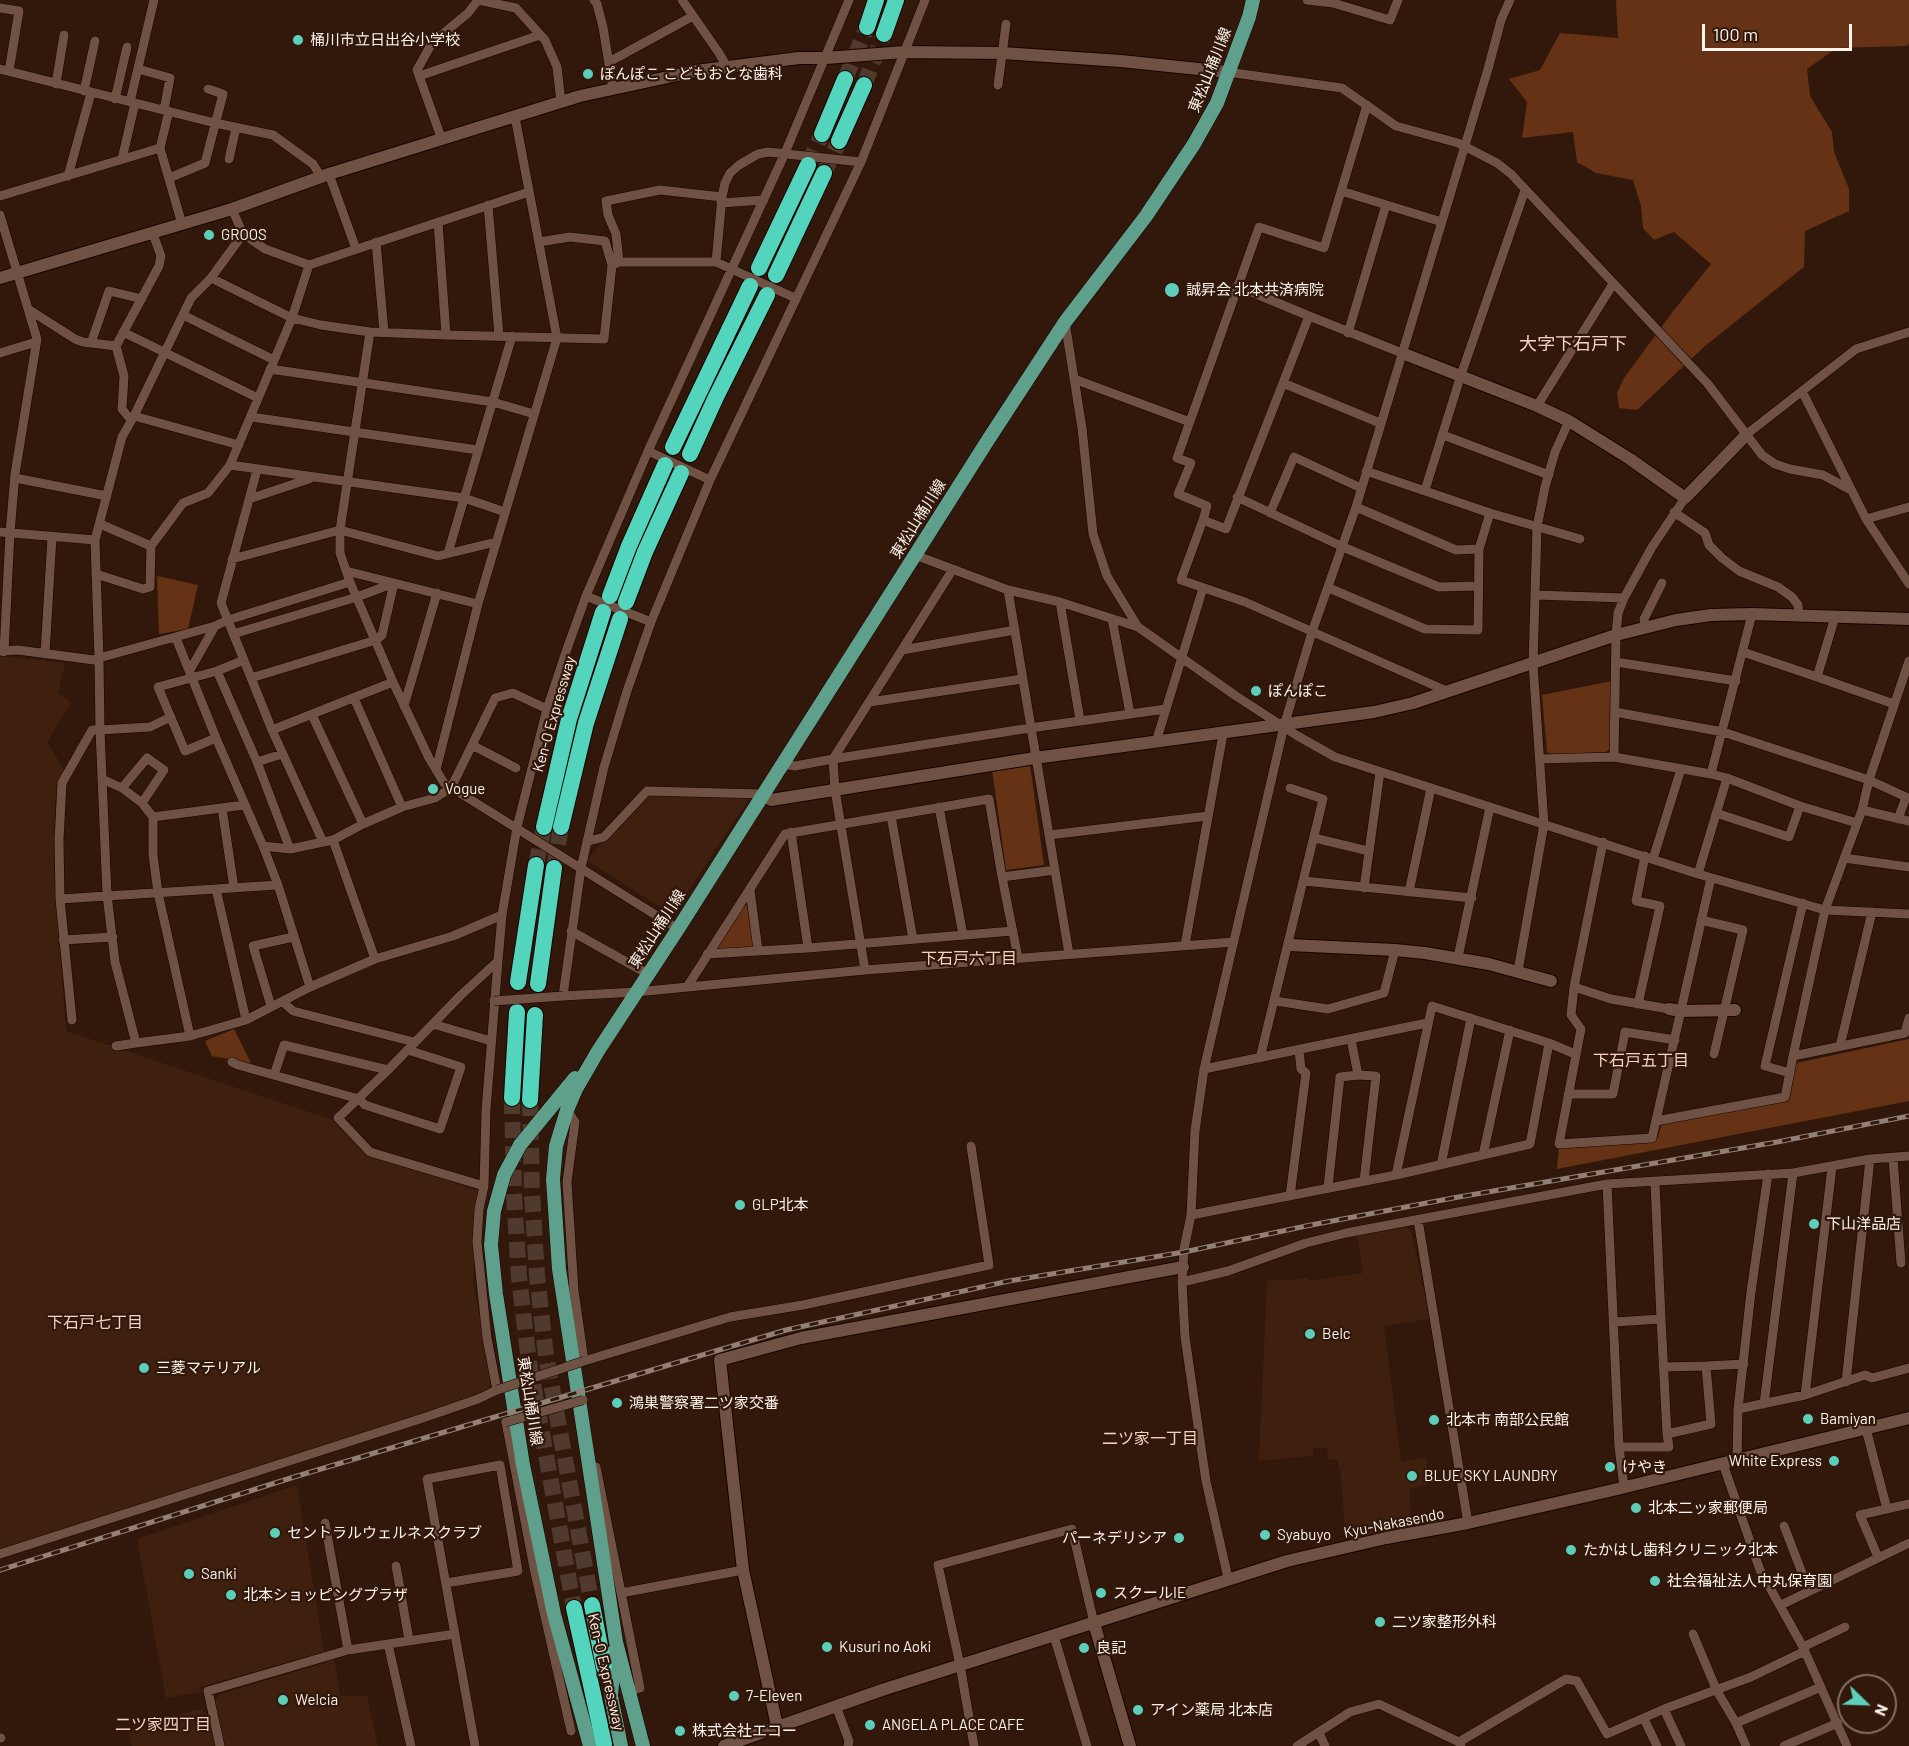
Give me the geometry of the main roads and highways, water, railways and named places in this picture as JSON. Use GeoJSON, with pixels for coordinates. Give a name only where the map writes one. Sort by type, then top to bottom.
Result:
{"type":"FeatureCollection","features":[{"type":"Feature","properties":{"kind":"highway"},"geometry":{"type":"LineString","coordinates":[[867,27],[876,0]]}},
{"type":"Feature","properties":{"kind":"highway"},"geometry":{"type":"LineString","coordinates":[[884,34],[896,0]]}},
{"type":"Feature","properties":{"kind":"highway"},"geometry":{"type":"LineString","coordinates":[[822,134],[845,79]]}},
{"type":"Feature","properties":{"kind":"highway"},"geometry":{"type":"LineString","coordinates":[[839,141],[864,85]]}},
{"type":"Feature","properties":{"kind":"highway"},"geometry":{"type":"LineString","coordinates":[[759,268],[808,165]]}},
{"type":"Feature","properties":{"kind":"highway"},"geometry":{"type":"LineString","coordinates":[[776,275],[824,173]]}},
{"type":"Feature","properties":{"kind":"highway"},"geometry":{"type":"LineString","coordinates":[[673,447],[750,286]]}},
{"type":"Feature","properties":{"kind":"highway"},"geometry":{"type":"LineString","coordinates":[[690,454],[767,295]]}},
{"type":"Feature","properties":{"kind":"highway"},"geometry":{"type":"LineString","coordinates":[[610,596],[629,546],[665,465]]}},
{"type":"Feature","properties":{"kind":"highway"},"geometry":{"type":"LineString","coordinates":[[626,602],[645,552],[681,473]]}},
{"type":"Feature","properties":{"kind":"highway","name":"Ken-O Expressway"},"geometry":{"type":"LineString","coordinates":[[544,827],[569,719],[603,612]]}},
{"type":"Feature","properties":{"kind":"highway"},"geometry":{"type":"LineString","coordinates":[[561,827],[586,723],[620,619]]}},
{"type":"Feature","properties":{"kind":"highway"},"geometry":{"type":"LineString","coordinates":[[519,982],[537,865]]}},
{"type":"Feature","properties":{"kind":"highway"},"geometry":{"type":"LineString","coordinates":[[538,984],[554,868]]}},
{"type":"Feature","properties":{"kind":"highway"},"geometry":{"type":"LineString","coordinates":[[512,1098],[517,1012]]}},
{"type":"Feature","properties":{"kind":"highway"},"geometry":{"type":"LineString","coordinates":[[530,1100],[535,1015]]}},
{"type":"Feature","properties":{"kind":"highway","name":"Ken-O Expressway"},"geometry":{"type":"LineString","coordinates":[[591,1605],[604,1667]]}},
{"type":"Feature","properties":{"kind":"highway","name":"Ken-O Expressway"},"geometry":{"type":"LineString","coordinates":[[574,1608],[605,1745]]}},
{"type":"Feature","properties":{"kind":"main road","name":"東松山桶川線"},"geometry":{"type":"LineString","coordinates":[[643,1746],[616,1642],[559,1269],[553,1179],[556,1146],[567,1110],[576,1089],[598,1051],[1065,322],[1141,222],[1194,144],[1217,103],[1249,17],[1253,0]]}},
{"type":"Feature","properties":{"kind":"main road","name":"東松山桶川線"},"geometry":{"type":"LineString","coordinates":[[598,1051],[520,1145],[504,1175],[494,1211],[491,1245],[496,1293],[523,1465],[566,1680],[605,1745]]}},
{"type":"Feature","properties":{"kind":"main road"},"geometry":{"type":"LineString","coordinates":[[605,1745],[616,1642]]}},
{"type":"Feature","properties":{"kind":"tunnel"},"geometry":{"type":"LineString","coordinates":[[845,79],[867,27]]}},
{"type":"Feature","properties":{"kind":"tunnel"},"geometry":{"type":"LineString","coordinates":[[864,85],[884,34]]}},
{"type":"Feature","properties":{"kind":"tunnel"},"geometry":{"type":"LineString","coordinates":[[808,165],[822,134]]}},
{"type":"Feature","properties":{"kind":"tunnel"},"geometry":{"type":"LineString","coordinates":[[824,173],[839,141]]}},
{"type":"Feature","properties":{"kind":"tunnel"},"geometry":{"type":"LineString","coordinates":[[536,865],[544,827]]}},
{"type":"Feature","properties":{"kind":"tunnel"},"geometry":{"type":"LineString","coordinates":[[554,868],[561,827]]}},
{"type":"Feature","properties":{"kind":"tunnel"},"geometry":{"type":"LineString","coordinates":[[512,1098],[519,1277],[529,1362],[574,1608]]}},
{"type":"Feature","properties":{"kind":"tunnel"},"geometry":{"type":"LineString","coordinates":[[530,1100],[537,1275],[546,1356],[592,1605]]}},
{"type":"Feature","properties":{"kind":"railway"},"geometry":{"type":"LineString","coordinates":[[0,1570],[294,1477],[786,1330],[1009,1281],[1184,1252],[1453,1198],[1777,1142],[1909,1116]]}},
{"type":"Feature","properties":{"kind":"place","name":"桶川市立日出谷小学校"},"geometry":{"type":"Point","coordinates":[298,40]}},
{"type":"Feature","properties":{"kind":"place","name":"ぽんぽこ こどもおとな歯科"},"geometry":{"type":"Point","coordinates":[588,74]}},
{"type":"Feature","properties":{"kind":"place","name":"GROOS"},"geometry":{"type":"Point","coordinates":[209,235]}},
{"type":"Feature","properties":{"kind":"place","name":"誠昇会 北本共済病院"},"geometry":{"type":"Point","coordinates":[1172,290]}},
{"type":"Feature","properties":{"kind":"place","name":"ぽんぽこ"},"geometry":{"type":"Point","coordinates":[1256,691]}},
{"type":"Feature","properties":{"kind":"place","name":"Vogue"},"geometry":{"type":"Point","coordinates":[433,789]}},
{"type":"Feature","properties":{"kind":"place","name":"GLP北本"},"geometry":{"type":"Point","coordinates":[740,1205]}},
{"type":"Feature","properties":{"kind":"place","name":"下山洋品店"},"geometry":{"type":"Point","coordinates":[1814,1224]}},
{"type":"Feature","properties":{"kind":"place","name":"Belc"},"geometry":{"type":"Point","coordinates":[1310,1334]}},
{"type":"Feature","properties":{"kind":"place","name":"三菱マテリアル"},"geometry":{"type":"Point","coordinates":[144,1368]}},
{"type":"Feature","properties":{"kind":"place","name":"鴻巣警察署二ツ家交番"},"geometry":{"type":"Point","coordinates":[617,1403]}},
{"type":"Feature","properties":{"kind":"place","name":"Bamiyan"},"geometry":{"type":"Point","coordinates":[1808,1419]}},
{"type":"Feature","properties":{"kind":"place","name":"北本市 南部公民館"},"geometry":{"type":"Point","coordinates":[1434,1420]}},
{"type":"Feature","properties":{"kind":"place","name":"White Express"},"geometry":{"type":"Point","coordinates":[1834,1461]}},
{"type":"Feature","properties":{"kind":"place","name":"けやき"},"geometry":{"type":"Point","coordinates":[1610,1467]}},
{"type":"Feature","properties":{"kind":"place","name":"BLUE SKY LAUNDRY"},"geometry":{"type":"Point","coordinates":[1412,1476]}},
{"type":"Feature","properties":{"kind":"place","name":"北本二ッ家郵便局"},"geometry":{"type":"Point","coordinates":[1636,1508]}},
{"type":"Feature","properties":{"kind":"place","name":"セントラルウェルネスクラブ"},"geometry":{"type":"Point","coordinates":[275,1533]}},
{"type":"Feature","properties":{"kind":"place","name":"Syabuyo"},"geometry":{"type":"Point","coordinates":[1265,1535]}},
{"type":"Feature","properties":{"kind":"place","name":"パーネデリシア"},"geometry":{"type":"Point","coordinates":[1179,1538]}},
{"type":"Feature","properties":{"kind":"place","name":"たかはし歯科クリニック北本"},"geometry":{"type":"Point","coordinates":[1571,1550]}},
{"type":"Feature","properties":{"kind":"place","name":"Sanki"},"geometry":{"type":"Point","coordinates":[189,1574]}},
{"type":"Feature","properties":{"kind":"place","name":"社会福祉法人中丸保育園"},"geometry":{"type":"Point","coordinates":[1655,1581]}},
{"type":"Feature","properties":{"kind":"place","name":"スクールIE"},"geometry":{"type":"Point","coordinates":[1101,1593]}},
{"type":"Feature","properties":{"kind":"place","name":"北本ショッピングプラザ"},"geometry":{"type":"Point","coordinates":[231,1595]}},
{"type":"Feature","properties":{"kind":"place","name":"二ツ家整形外科"},"geometry":{"type":"Point","coordinates":[1380,1622]}},
{"type":"Feature","properties":{"kind":"place","name":"Kusuri no Aoki"},"geometry":{"type":"Point","coordinates":[827,1647]}},
{"type":"Feature","properties":{"kind":"place","name":"良記"},"geometry":{"type":"Point","coordinates":[1084,1648]}},
{"type":"Feature","properties":{"kind":"place","name":"7-Eleven"},"geometry":{"type":"Point","coordinates":[734,1696]}},
{"type":"Feature","properties":{"kind":"place","name":"Welcia"},"geometry":{"type":"Point","coordinates":[283,1700]}},
{"type":"Feature","properties":{"kind":"place","name":"アイン薬局 北本店"},"geometry":{"type":"Point","coordinates":[1138,1710]}},
{"type":"Feature","properties":{"kind":"place","name":"ANGELA PLACE CAFE"},"geometry":{"type":"Point","coordinates":[870,1725]}},
{"type":"Feature","properties":{"kind":"place","name":"株式会社エコー"},"geometry":{"type":"Point","coordinates":[680,1731]}},
{"type":"Feature","properties":{"kind":"district","name":"大字下石戸下"},"geometry":{"type":"Point","coordinates":[1573,344]}},
{"type":"Feature","properties":{"kind":"district","name":"下石戸六丁目"},"geometry":{"type":"Point","coordinates":[969,959]}},
{"type":"Feature","properties":{"kind":"district","name":"下石戸五丁目"},"geometry":{"type":"Point","coordinates":[1641,1061]}},
{"type":"Feature","properties":{"kind":"district","name":"下石戸七丁目"},"geometry":{"type":"Point","coordinates":[95,1323]}},
{"type":"Feature","properties":{"kind":"district","name":"二ツ家一丁目"},"geometry":{"type":"Point","coordinates":[1150,1439]}},
{"type":"Feature","properties":{"kind":"district","name":"二ツ家四丁目"},"geometry":{"type":"Point","coordinates":[163,1725]}}]}
